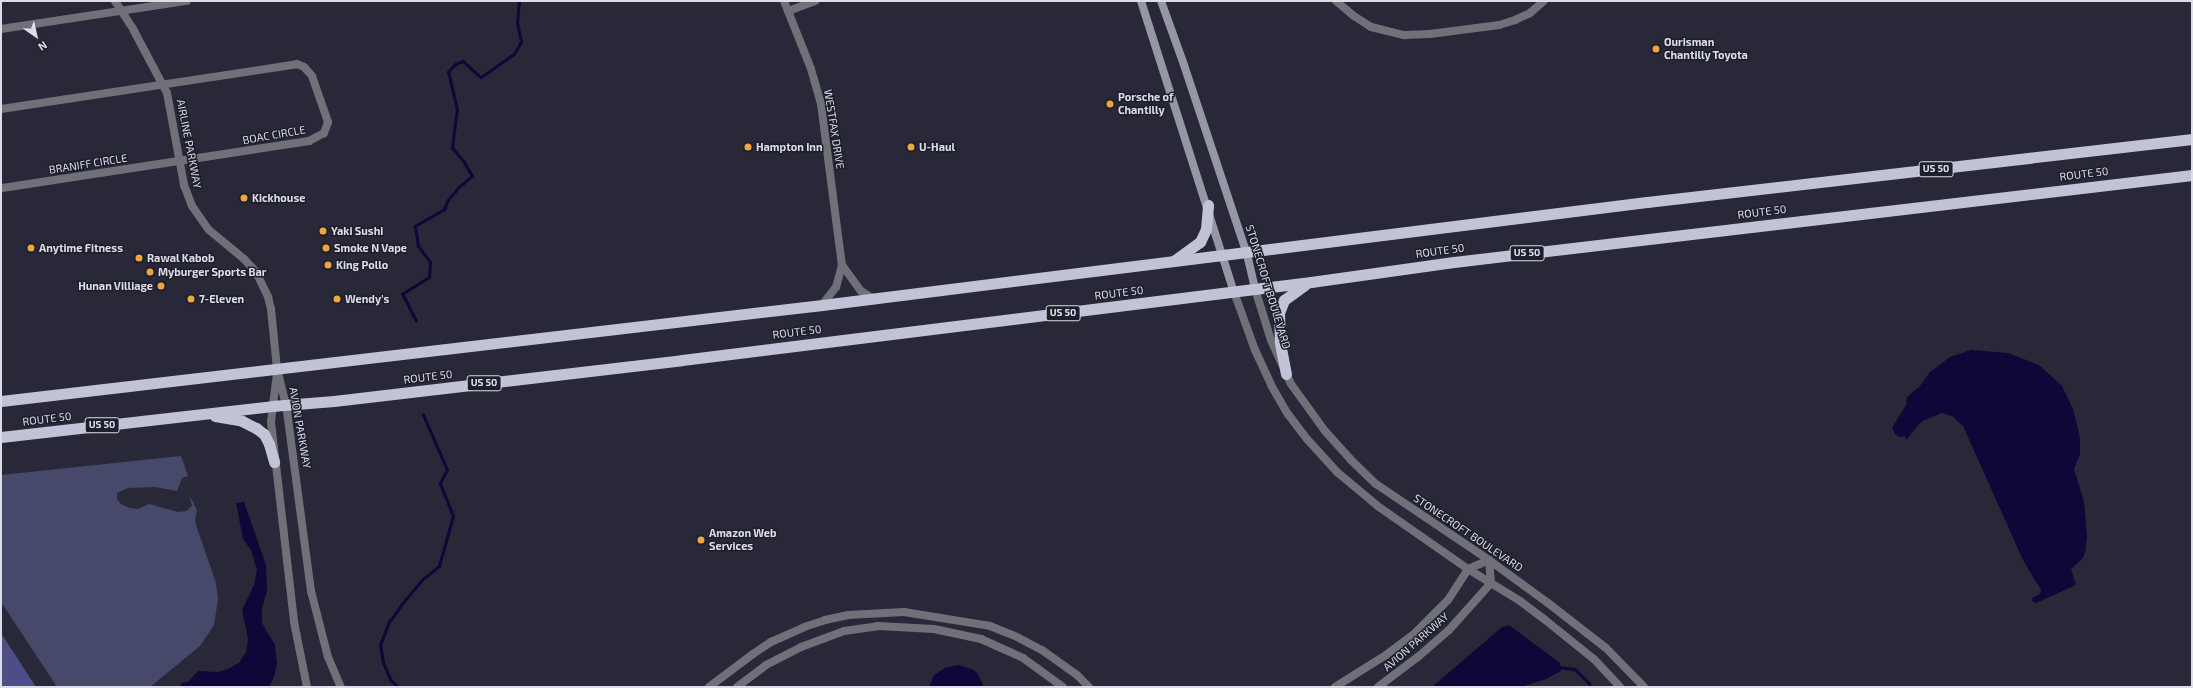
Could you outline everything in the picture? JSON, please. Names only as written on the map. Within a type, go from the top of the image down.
[{"type":"highway","name":"ROUTE 50","points":[[1,401],[874,299],[1247,254],[1640,203],[2192,139]]},
{"type":"highway","name":"ROUTE 50","points":[[1,437],[286,404],[334,401],[1234,292],[1454,262],[2192,174]]},
{"type":"highway","points":[[1171,262],[1200,242],[1206,229],[1208,205]]},
{"type":"highway","points":[[1286,374],[1280,342],[1279,313],[1284,300],[1311,282]]},
{"type":"highway","points":[[202,414],[249,424],[264,434],[269,444],[274,462]]},
{"type":"main road","points":[[1142,1],[1208,205],[1234,292]]},
{"type":"main road","name":"STONECROFT BOULEVARD","points":[[1161,1],[1247,254],[1255,289]]},
{"type":"street","name":"AIRLINE PARKWAY","points":[[115,1],[162,84],[171,106],[179,161],[186,192],[199,217],[209,230],[244,259],[264,285],[271,309],[277,369]]},
{"type":"street","points":[[1,29],[187,1]]},
{"type":"street","name":"WESTFAX DRIVE","points":[[784,1],[811,69],[821,104],[842,265],[836,287],[822,305]]},
{"type":"street","points":[[788,11],[815,1]]},
{"type":"street","points":[[1336,1],[1354,16],[1371,27],[1404,35],[1436,34],[1499,25],[1530,13],[1544,1]]},
{"type":"street","name":"BOAC CIRCLE","points":[[162,84],[297,64],[304,67],[312,76],[327,116],[324,133],[309,141],[179,161]]},
{"type":"street","points":[[1,109],[162,84]]},
{"type":"street","name":"BRANIFF CIRCLE","points":[[1,188],[179,161]]},
{"type":"street","name":"WESTFAX DRIVE","points":[[842,265],[861,291],[874,299]]},
{"type":"street","name":"STONECROFT BOULEVARD","points":[[1255,289],[1271,340],[1286,374],[1303,404],[1325,431],[1376,484],[1489,560],[1606,648],[1644,687]]},
{"type":"street","points":[[1234,292],[1255,350],[1271,385],[1288,414],[1307,440],[1337,472],[1358,492],[1468,569],[1520,601],[1573,641],[1610,674],[1620,687]]},
{"type":"street","name":"AVION PARKWAY","points":[[277,369],[286,404],[311,591],[328,657],[341,687]]},
{"type":"street","name":"AVION PARKWAY","points":[[277,369],[270,422],[296,636],[307,687]]},
{"type":"street","points":[[1468,569],[1489,560],[1491,583]]},
{"type":"street","name":"AVION PARKWAY","points":[[1335,687],[1386,655],[1416,632],[1448,600],[1468,569]]},
{"type":"street","name":"AVION PARKWAY","points":[[1378,687],[1419,656],[1449,630],[1491,583]]},
{"type":"street","points":[[709,687],[771,642],[804,627],[825,620],[848,615],[904,612],[990,626],[1019,638],[1042,650],[1077,675],[1089,687]]},
{"type":"street","points":[[737,687],[766,665],[801,647],[844,631],[878,626],[934,629],[981,639],[1023,658],[1063,687]]},
{"type":"shaded area","points":[[1971,350],[2008,353],[2039,365],[2062,386],[2073,409],[2080,438],[2080,454],[2074,469],[2084,502],[2087,535],[2085,554],[2082,559],[2071,569],[2076,585],[2036,603],[2033,602],[2032,598],[2040,594],[2041,590],[2023,560],[1963,426],[1952,416],[1942,413],[1922,421],[1906,440],[1905,436],[1899,437],[1895,434],[1892,428],[1906,405],[1907,397],[1920,386],[1930,372],[1950,357]]},
{"type":"shaded area","points":[[181,456],[188,476],[182,478],[177,491],[155,487],[128,488],[117,493],[117,499],[121,504],[130,508],[138,509],[149,504],[178,512],[186,511],[192,506],[190,496],[197,510],[195,519],[196,525],[216,583],[218,599],[214,625],[200,646],[150,687],[57,687],[1,602],[1,475]]},
{"type":"shaded area","points":[[244,502],[266,565],[267,591],[262,608],[262,623],[275,645],[277,664],[274,677],[269,687],[180,687],[181,683],[188,682],[198,671],[218,672],[228,669],[239,663],[246,652],[248,639],[242,610],[254,585],[257,570],[251,550],[243,539],[236,503]]},
{"type":"shaded area","points":[[1509,625],[1560,663],[1561,671],[1546,679],[1521,687],[1432,687],[1502,627]]},
{"type":"shaded area","points":[[1,633],[36,687],[1,687]]},
{"type":"shaded area","points":[[958,665],[974,670],[978,674],[984,687],[929,687],[934,675],[945,668]]},
{"type":"waterway","points":[[416,321],[402,294],[429,277],[430,262],[418,246],[415,226],[444,209],[448,200],[459,187],[472,176],[463,161],[452,148],[457,110],[448,72],[454,65],[463,61],[481,77],[514,54],[521,42],[517,23],[519,1]]},
{"type":"waterway","points":[[398,687],[391,681],[383,663],[380,645],[389,622],[406,599],[423,579],[439,566],[453,516],[440,483],[447,470],[423,415]]},
{"type":"waterway","points":[[1560,667],[1575,669],[1590,684]]},
{"type":"place","name":"Ourisman Chantilly Toyota","points":[[1656,49]]},
{"type":"place","name":"Porsche of Chantilly","points":[[1110,104]]},
{"type":"place","name":"Hampton Inn","points":[[748,147]]},
{"type":"place","name":"U-Haul","points":[[911,147]]},
{"type":"place","name":"Kickhouse","points":[[244,198]]},
{"type":"place","name":"Yaki Sushi","points":[[323,231]]},
{"type":"place","name":"Anytime Fitness","points":[[31,248]]},
{"type":"place","name":"Smoke N Vape","points":[[326,248]]},
{"type":"place","name":"Rawal Kabob","points":[[139,258]]},
{"type":"place","name":"King Pollo","points":[[328,265]]},
{"type":"place","name":"Myburger Sports Bar","points":[[150,272]]},
{"type":"place","name":"Hunan Villiage","points":[[161,286]]},
{"type":"place","name":"7-Eleven","points":[[191,299]]},
{"type":"place","name":"Wendy's","points":[[337,299]]},
{"type":"place","name":"Amazon Web Services","points":[[701,540]]}]
